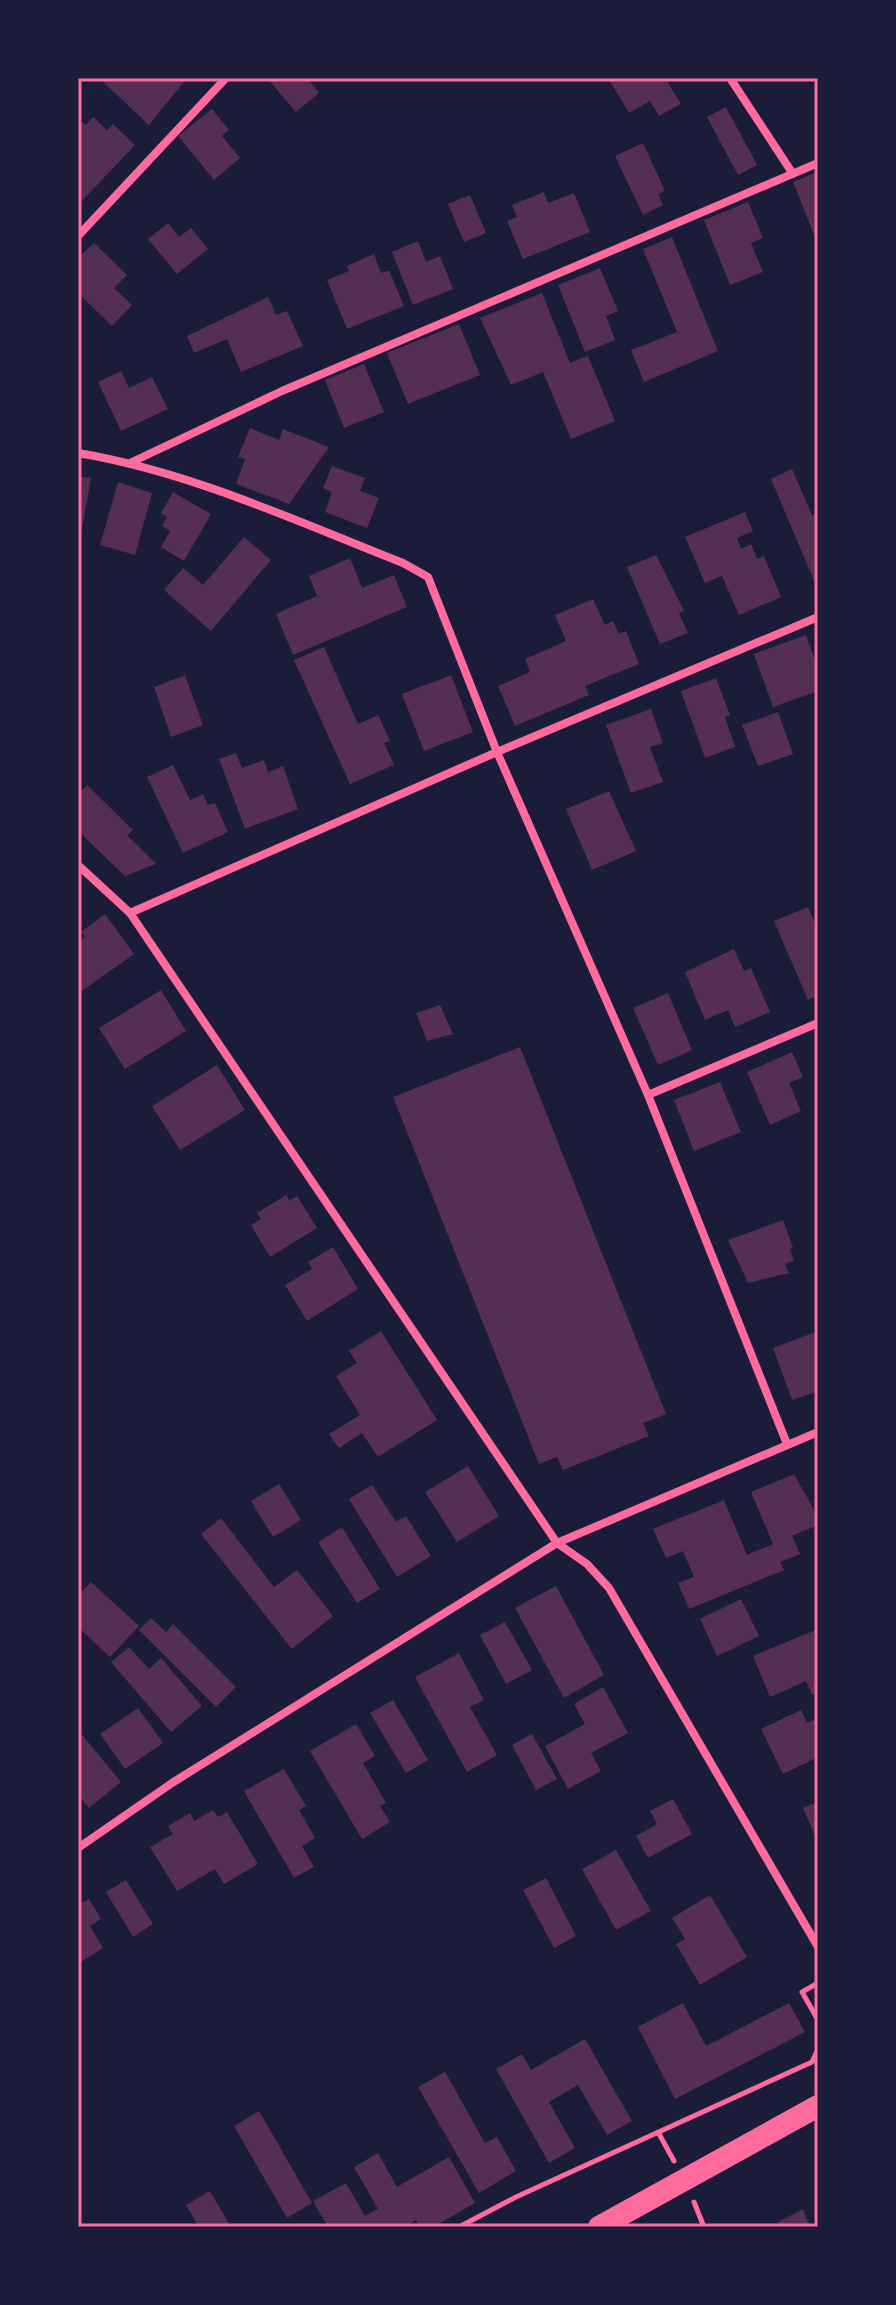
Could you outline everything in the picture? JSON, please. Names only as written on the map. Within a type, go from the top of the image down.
[{"type":"highway","points":[[599,2227],[818,2106]]},
{"type":"street","points":[[78,236],[226,78]]},
{"type":"street","points":[[730,78],[793,174]]},
{"type":"street","points":[[132,462],[282,391],[818,163]]},
{"type":"street","points":[[78,453],[132,462],[185,477],[403,563],[428,577],[497,752],[648,1095],[787,1444]]},
{"type":"street","points":[[130,913],[497,752],[818,617]]},
{"type":"street","points":[[78,865],[130,913],[557,1543],[587,1564],[609,1588],[818,1947]]},
{"type":"street","points":[[648,1095],[818,1023]]},
{"type":"street","points":[[78,1848],[172,1783],[557,1543],[818,1432]]},
{"type":"path","points":[[818,1983],[802,1992],[818,2020]]},
{"type":"path","points":[[459,2227],[516,2197],[812,2062],[818,2049]]},
{"type":"building","points":[[99,78],[187,78],[149,125]]},
{"type":"building","points":[[267,78],[307,78],[319,93],[296,112]]},
{"type":"building","points":[[608,78],[665,78],[681,104],[659,116],[650,101],[629,113]]},
{"type":"building","points":[[726,107],[757,165],[738,175],[707,117]]},
{"type":"building","points":[[212,109],[229,130],[222,136],[240,158],[214,180],[178,136]]},
{"type":"building","points":[[93,117],[107,130],[113,124],[135,145],[78,205],[78,126],[82,122],[86,125]]},
{"type":"building","points":[[643,143],[665,191],[658,194],[663,205],[643,215],[615,156]]},
{"type":"building","points":[[818,172],[818,245],[793,182]]},
{"type":"building","points":[[544,192],[548,203],[574,193],[590,232],[523,259],[507,221],[517,217],[512,205]]},
{"type":"building","points":[[470,195],[486,233],[464,242],[448,204]]},
{"type":"building","points":[[748,202],[763,238],[751,243],[763,272],[730,285],[704,220]]},
{"type":"building","points":[[168,223],[179,237],[191,228],[208,249],[177,274],[148,239]]},
{"type":"building","points":[[672,237],[718,351],[644,382],[631,350],[677,332],[643,249]]},
{"type":"building","points":[[418,241],[426,262],[440,256],[453,289],[413,305],[392,252]]},
{"type":"building","points":[[94,243],[127,275],[114,288],[132,305],[112,326],[78,293],[78,258]]},
{"type":"building","points":[[374,254],[381,273],[389,270],[404,306],[347,329],[327,280],[349,271],[347,266]]},
{"type":"building","points":[[600,268],[618,311],[606,316],[615,340],[585,352],[558,285]]},
{"type":"building","points":[[542,293],[570,363],[588,356],[615,421],[571,439],[543,372],[511,385],[480,318]]},
{"type":"building","points":[[268,297],[276,315],[287,311],[303,346],[241,372],[227,339],[194,353],[187,336]]},
{"type":"building","points":[[459,324],[480,375],[408,404],[387,353]]},
{"type":"building","points":[[364,364],[384,412],[344,428],[325,380]]},
{"type":"building","points":[[121,371],[129,388],[152,377],[168,409],[121,431],[98,382]]},
{"type":"building","points":[[250,428],[279,440],[283,429],[329,447],[289,504],[236,484],[245,459],[238,457]]},
{"type":"building","points":[[332,466],[365,478],[360,491],[379,498],[367,528],[325,512],[332,492],[323,488]]},
{"type":"building","points":[[792,469],[812,515],[818,513],[815,583],[771,479]]},
{"type":"building","points":[[78,476],[91,478],[80,540],[78,539]]},
{"type":"building","points":[[118,482],[152,493],[135,555],[100,545]]},
{"type":"building","points":[[173,492],[211,514],[184,561],[161,547],[170,531],[162,526],[167,517],[161,513]]},
{"type":"building","points":[[745,512],[753,531],[737,538],[741,549],[751,544],[757,559],[764,556],[781,597],[739,615],[722,576],[705,583],[685,537]]},
{"type":"building","points":[[244,537],[271,560],[211,631],[164,590],[183,568],[203,585]]},
{"type":"building","points":[[656,555],[684,611],[679,613],[688,633],[660,644],[627,567]]},
{"type":"building","points":[[350,558],[362,588],[394,575],[407,607],[293,655],[276,614],[317,596],[309,576]]},
{"type":"building","points":[[593,599],[605,625],[613,621],[619,634],[626,631],[639,664],[585,686],[589,695],[515,726],[498,686],[530,672],[525,659],[566,641],[555,615]]},
{"type":"building","points":[[806,635],[818,668],[818,691],[773,707],[754,654]]},
{"type":"building","points":[[324,647],[358,724],[378,715],[390,741],[384,743],[394,765],[350,784],[294,660]]},
{"type":"building","points":[[185,675],[203,725],[171,737],[154,687]]},
{"type":"building","points":[[451,675],[473,732],[424,751],[402,694]]},
{"type":"building","points":[[716,678],[730,715],[725,717],[735,747],[705,758],[681,691]]},
{"type":"building","points":[[651,709],[663,743],[650,747],[663,782],[631,793],[606,725]]},
{"type":"building","points":[[778,712],[793,754],[758,766],[742,725]]},
{"type":"building","points":[[236,753],[242,768],[264,760],[268,772],[283,766],[298,809],[245,829],[219,759]]},
{"type":"building","points":[[173,765],[190,800],[203,794],[208,805],[215,803],[228,832],[183,853],[147,777]]},
{"type":"building","points":[[87,785],[133,830],[127,835],[156,864],[125,876],[78,831],[78,794]]},
{"type":"building","points":[[609,791],[636,851],[592,870],[566,809]]},
{"type":"building","points":[[808,907],[818,930],[818,995],[808,1000],[774,921]]},
{"type":"building","points":[[105,914],[134,954],[79,993],[78,942],[85,937],[81,932]]},
{"type":"building","points":[[734,949],[744,971],[751,968],[770,1012],[735,1027],[728,1010],[705,1020],[685,972]]},
{"type":"building","points":[[161,990],[186,1031],[125,1069],[99,1028]]},
{"type":"building","points":[[668,993],[692,1050],[658,1065],[633,1008]]},
{"type":"building","points":[[440,1005],[453,1034],[427,1041],[416,1013]]},
{"type":"building","points":[[520,1047],[666,1414],[643,1423],[649,1436],[563,1470],[557,1457],[539,1464],[393,1097]]},
{"type":"building","points":[[792,1052],[803,1077],[789,1083],[801,1111],[770,1125],[747,1072]]},
{"type":"building","points":[[217,1065],[245,1110],[180,1150],[152,1106]]},
{"type":"building","points":[[720,1082],[741,1132],[694,1151],[674,1100]]},
{"type":"building","points":[[286,1195],[290,1201],[297,1196],[317,1228],[270,1257],[251,1225],[261,1219],[257,1213]]},
{"type":"building","points":[[783,1220],[793,1248],[790,1249],[794,1261],[785,1264],[789,1273],[748,1283],[728,1240]]},
{"type":"building","points":[[333,1247],[358,1289],[307,1321],[285,1285],[312,1269],[308,1262]]},
{"type":"building","points":[[381,1331],[437,1420],[378,1457],[362,1433],[339,1448],[329,1434],[360,1415],[336,1376],[357,1363],[349,1351]]},
{"type":"building","points":[[818,1331],[818,1391],[792,1400],[773,1348]]},
{"type":"building","points":[[468,1466],[499,1516],[457,1542],[425,1492]]},
{"type":"building","points":[[794,1474],[818,1517],[818,1525],[792,1536],[800,1554],[780,1562],[784,1570],[689,1609],[678,1583],[694,1577],[683,1551],[666,1558],[653,1529],[724,1500],[747,1555],[773,1544],[751,1492]]},
{"type":"building","points":[[279,1484],[301,1520],[273,1537],[251,1501]]},
{"type":"building","points":[[372,1485],[396,1522],[406,1516],[431,1556],[397,1577],[349,1499]]},
{"type":"building","points":[[221,1518],[274,1587],[297,1570],[333,1616],[292,1649],[201,1534]]},
{"type":"building","points":[[342,1527],[380,1589],[357,1603],[318,1542]]},
{"type":"building","points":[[91,1582],[139,1626],[110,1657],[78,1627],[78,1595]]},
{"type":"building","points":[[556,1586],[604,1675],[564,1698],[515,1608]]},
{"type":"building","points":[[741,1599],[759,1636],[717,1656],[700,1619]]},
{"type":"building","points":[[151,1618],[166,1632],[173,1624],[236,1687],[216,1707],[139,1630]]},
{"type":"building","points":[[505,1622],[532,1670],[506,1684],[480,1635]]},
{"type":"building","points":[[818,1629],[818,1693],[812,1695],[806,1681],[770,1697],[753,1656]]},
{"type":"building","points":[[129,1647],[149,1669],[161,1658],[202,1706],[171,1732],[111,1662]]},
{"type":"building","points":[[459,1653],[484,1700],[470,1707],[497,1755],[467,1772],[415,1677]]},
{"type":"building","points":[[603,1687],[628,1733],[591,1753],[601,1771],[568,1789],[545,1746],[585,1724],[574,1704]]},
{"type":"building","points":[[393,1700],[428,1760],[406,1773],[370,1713]]},
{"type":"building","points":[[138,1708],[163,1743],[125,1769],[100,1734]]},
{"type":"building","points":[[801,1710],[807,1723],[818,1718],[818,1757],[783,1774],[761,1729]]},
{"type":"building","points":[[356,1724],[375,1756],[363,1763],[386,1803],[380,1806],[390,1822],[362,1839],[310,1751]]},
{"type":"building","points":[[78,1730],[121,1782],[89,1808],[78,1795]]},
{"type":"building","points":[[532,1734],[557,1779],[536,1790],[512,1745]]},
{"type":"building","points":[[284,1769],[306,1806],[299,1810],[315,1838],[302,1846],[314,1867],[294,1878],[244,1791]]},
{"type":"building","points":[[673,1799],[692,1834],[648,1858],[636,1836],[657,1824],[650,1811]]},
{"type":"building","points":[[818,1802],[818,1843],[803,1808]]},
{"type":"building","points":[[213,1810],[218,1817],[227,1812],[258,1864],[224,1884],[215,1869],[177,1891],[150,1847],[173,1834],[168,1826],[190,1813],[194,1821]]},
{"type":"building","points":[[616,1850],[651,1911],[616,1930],[582,1869]]},
{"type":"building","points":[[546,1878],[576,1936],[554,1948],[523,1890]]},
{"type":"building","points":[[126,1880],[153,1924],[133,1937],[106,1892]]},
{"type":"building","points":[[710,1895],[747,1957],[700,1985],[676,1944],[685,1939],[672,1918]]},
{"type":"building","points":[[89,1899],[101,1919],[90,1926],[103,1948],[78,1964],[78,1905]]},
{"type":"building","points":[[683,2003],[706,2046],[789,2003],[805,2032],[675,2099],[638,2027]]},
{"type":"building","points":[[585,2039],[632,2121],[607,2135],[578,2085],[549,2102],[575,2148],[549,2163],[496,2069],[522,2054],[531,2070]]},
{"type":"building","points":[[445,2072],[485,2143],[497,2137],[516,2171],[479,2193],[418,2087]]},
{"type":"building","points":[[259,2111],[312,2203],[287,2218],[234,2126]]},
{"type":"building","points":[[378,2153],[397,2187],[449,2157],[475,2203],[433,2227],[420,2227],[416,2220],[405,2227],[328,2227],[313,2201],[346,2183],[365,2216],[378,2209],[354,2167]]},
{"type":"building","points":[[210,2191],[231,2227],[199,2227],[186,2205]]},
{"type":"building","points":[[803,2209],[810,2227],[779,2227],[778,2222]]}]
